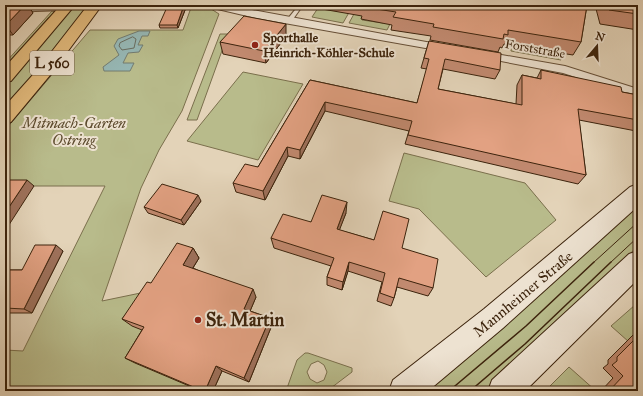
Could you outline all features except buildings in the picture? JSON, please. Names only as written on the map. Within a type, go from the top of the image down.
[{"type":"main road","name":"L 560","points":[[5,118],[45,71],[95,5]]},
{"type":"main road","name":"L 560","points":[[5,77],[67,6]]},
{"type":"street","name":"Forststraße","points":[[212,5],[565,70],[616,84],[638,93]]},
{"type":"street","points":[[5,9],[67,6]]},
{"type":"street","name":"Mannheimer Straße","points":[[404,391],[458,349],[557,265],[638,193]]},
{"type":"street","points":[[503,391],[638,262]]},
{"type":"lane","points":[[289,20],[301,5]]},
{"type":"green space","points":[[74,5],[90,5],[51,55],[5,109],[5,87]]},
{"type":"green space","name":"Mitmach-Garten Ostring","points":[[192,5],[205,5],[219,14],[182,111],[159,150],[141,188],[102,301],[155,290],[132,325],[153,334],[201,391],[5,391],[5,350],[23,351],[105,186],[5,186],[5,130],[90,30],[183,30]]},
{"type":"green space","points":[[320,5],[351,9],[343,23],[312,17]]},
{"type":"green space","points":[[359,5],[373,5],[362,20],[383,23],[386,19],[392,20],[387,30],[349,23]]},
{"type":"green space","points":[[513,7],[524,18],[524,47],[549,51],[559,48],[561,60],[511,51]]},
{"type":"green space","points":[[52,11],[55,12],[14,56],[17,56],[5,68],[5,63]]},
{"type":"green space","points":[[220,34],[228,34],[197,120],[187,120]]},
{"type":"green space","points":[[243,72],[303,84],[258,160],[187,141]]},
{"type":"green space","points":[[404,153],[525,183],[556,220],[486,277],[419,209],[389,201]]},
{"type":"green space","points":[[638,203],[638,246],[523,356],[484,391],[420,391]]},
{"type":"green space","points":[[635,305],[638,308],[638,350],[611,326]]},
{"type":"green space","points":[[305,353],[308,353],[352,368],[352,372],[327,391],[286,391],[297,360]],"holes":[[[318,361],[324,365],[327,372],[324,380],[317,383],[310,379],[307,372],[311,364]]]},
{"type":"green space","points":[[569,367],[596,391],[545,391]]},
{"type":"water","points":[[139,31],[150,31],[148,36],[142,36],[138,45],[143,45],[139,52],[128,53],[123,63],[134,63],[130,71],[104,71],[103,67],[119,55],[114,46],[118,39]]},
{"type":"tram line","points":[[593,263],[638,222]]},
{"type":"tram line","points":[[610,263],[638,237]]},
{"type":"tram line","points":[[449,391],[526,326],[594,262]]},
{"type":"tram line","points":[[470,391],[525,344],[611,262]]},
{"type":"place","name":"Sporthalle Heinrich-Köhler-Schule","points":[[255,45]]},
{"type":"place","name":"St. Martin","points":[[198,320]]}]
